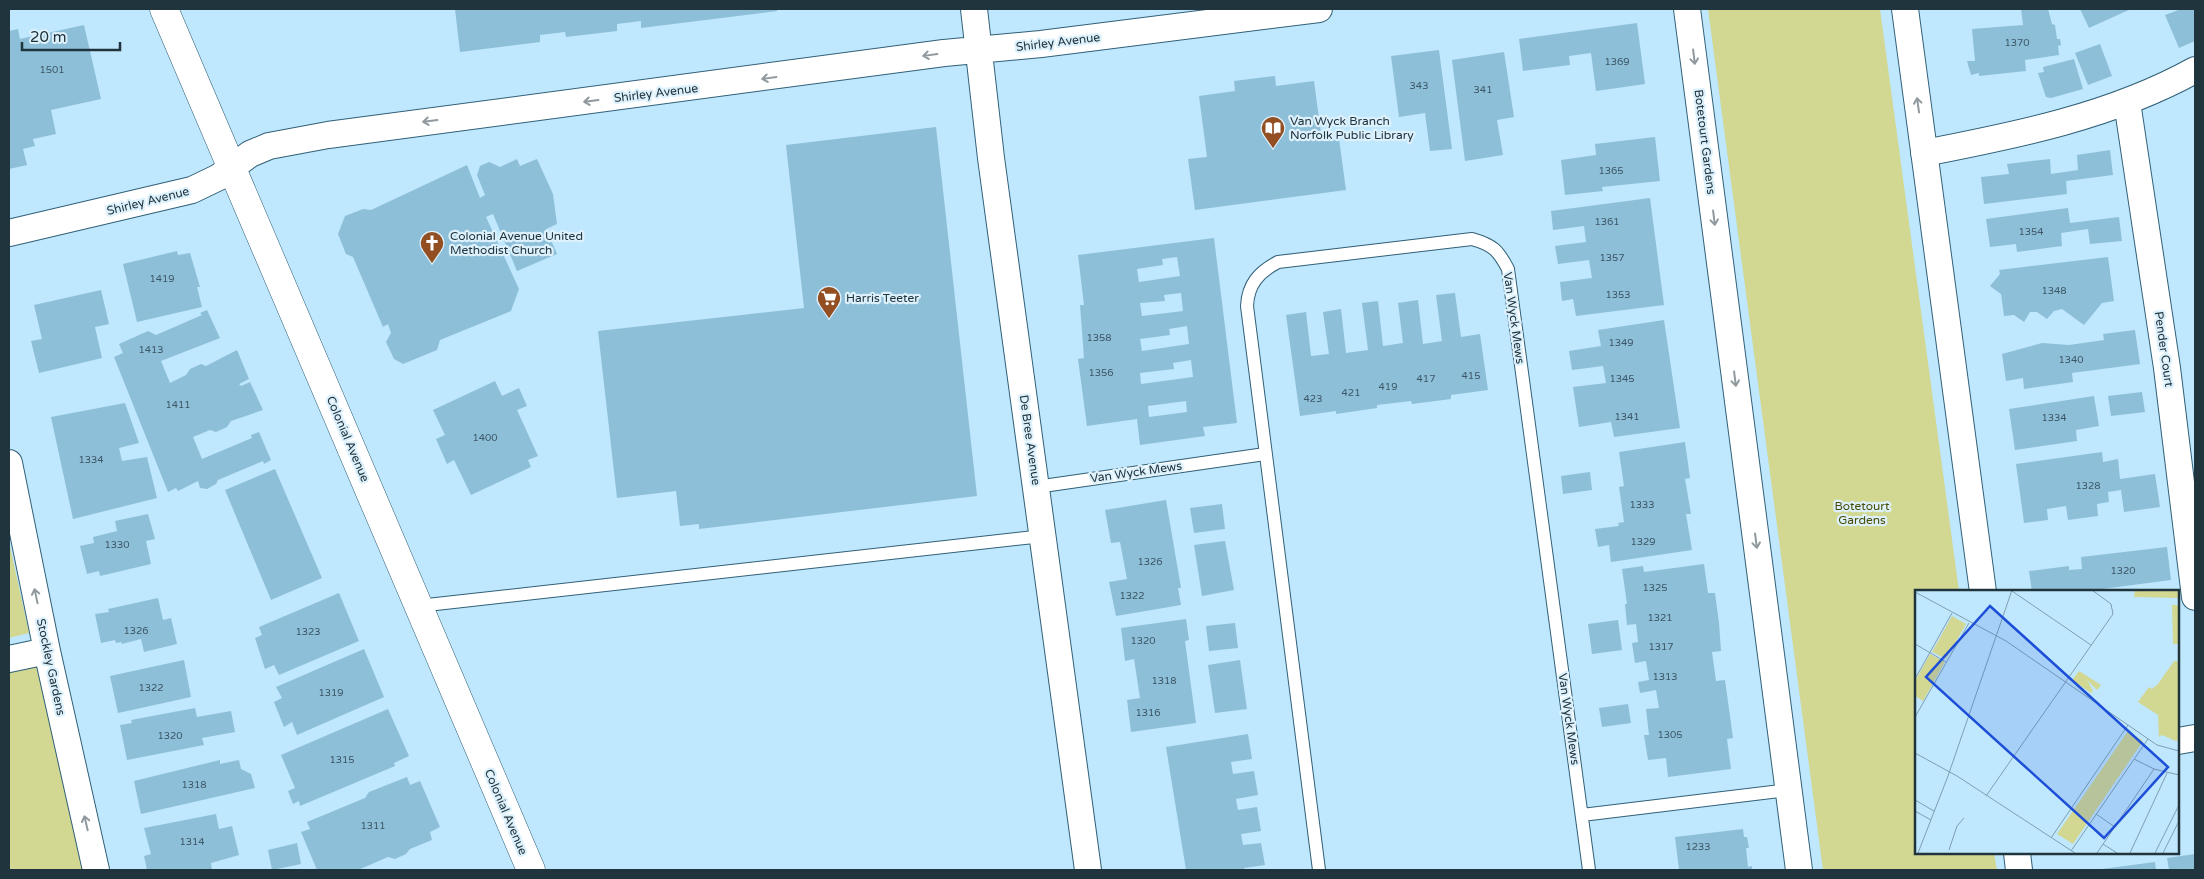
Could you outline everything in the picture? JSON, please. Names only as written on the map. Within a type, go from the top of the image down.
[{"type":"street","name":"Colonial Avenue","points":[[164,9],[530,870]]},
{"type":"street","name":"De Bree Avenue","points":[[974,9],[990,158],[1088,870]]},
{"type":"street","name":"Shirley Avenue","points":[[9,233],[192,190],[219,177],[250,154],[269,146],[328,135],[979,50],[1319,9]]},
{"type":"street","name":"Botetourt Gardens","points":[[1687,9],[1799,870]]},
{"type":"street","points":[[1905,9],[1983,590]]},
{"type":"street","points":[[1924,153],[2014,136],[2127,102],[2195,70]]},
{"type":"street","name":"Pender Court","points":[[2127,102],[2167,368],[2195,597]]},
{"type":"street","name":"Stockley Gardens","points":[[9,463],[96,870]]},
{"type":"street","points":[[9,659],[48,651]]},
{"type":"street","points":[[2179,741],[2195,738]]},
{"type":"street","points":[[2016,854],[2019,870]]},
{"type":"lane","name":"Van Wyck Mews","points":[[1319,870],[1246,306],[1247,295],[1253,282],[1265,268],[1278,262],[1472,239],[1489,244],[1500,253],[1508,269],[1589,870]]},
{"type":"lane","name":"Van Wyck Mews","points":[[1036,487],[1265,454]]},
{"type":"lane","points":[[418,606],[1043,536]]},
{"type":"lane","points":[[1582,816],[1788,790]]},
{"type":"green space","name":"Botetourt Gardens","points":[[1708,9],[1880,9],[1959,590],[1915,590],[1915,854],[1994,854],[1997,870],[1823,870]]},
{"type":"green space","points":[[9,542],[29,633],[9,638]]},
{"type":"green space","points":[[40,661],[87,870],[9,870],[9,668]]},
{"type":"building","points":[[455,9],[777,9],[777,11],[641,28],[641,21],[617,24],[617,31],[566,37],[565,32],[540,35],[540,42],[460,52]]},
{"type":"building","points":[[2021,9],[2048,9],[2052,24],[2055,25],[2057,39],[2060,39],[2061,45],[2058,46],[2059,55],[2025,60],[2026,71],[1979,76],[1979,73],[1971,75],[1967,61],[1975,61],[1972,29],[2023,25]]},
{"type":"building","points":[[2080,9],[2131,9],[2089,28]]},
{"type":"building","points":[[2181,9],[2195,9],[2195,41],[2179,48],[2165,15]]},
{"type":"building","points":[[1637,23],[1645,84],[1596,91],[1591,53],[1569,56],[1570,65],[1523,71],[1519,39]]},
{"type":"building","points":[[84,25],[101,99],[51,110],[56,134],[33,139],[35,146],[23,149],[27,165],[9,169],[9,31],[18,29],[20,39]]},
{"type":"building","points":[[2100,44],[2112,76],[2088,85],[2075,53]]},
{"type":"building","points":[[1439,50],[1452,149],[1430,151],[1425,113],[1399,117],[1391,56]]},
{"type":"building","points":[[1504,52],[1514,117],[1497,120],[1503,155],[1465,161],[1452,60]]},
{"type":"building","points":[[2074,59],[2083,89],[2051,98],[2046,97],[2038,73],[2044,72],[2043,67]]},
{"type":"building","name":"Van Wyck Branch Norfolk Public Library","points":[[1275,76],[1276,86],[1314,81],[1322,141],[1339,139],[1346,190],[1195,210],[1188,159],[1207,157],[1199,96],[1235,91],[1234,81]]},
{"type":"building","name":"Harris Teeter","points":[[936,127],[977,496],[699,529],[699,524],[680,526],[676,491],[617,498],[598,331],[804,308],[786,145]]},
{"type":"building","points":[[1655,137],[1660,181],[1602,187],[1603,191],[1565,195],[1561,160],[1596,155],[1595,144]]},
{"type":"building","points":[[2110,150],[2113,175],[2066,181],[2067,194],[1984,204],[1981,177],[2009,174],[2007,164],[2050,159],[2051,174],[2078,170],[2077,155]]},
{"type":"building","name":"Colonial Avenue United Methodist Church","points":[[517,159],[520,166],[537,159],[553,194],[557,224],[546,229],[557,254],[517,271],[493,214],[486,217],[519,289],[511,311],[440,340],[437,350],[403,364],[394,359],[386,342],[391,333],[388,324],[383,327],[353,257],[346,254],[338,234],[345,216],[363,209],[371,210],[467,165],[480,198],[485,195],[477,175],[480,166],[489,162],[500,167]]},
{"type":"building","points":[[1650,198],[1664,305],[1576,316],[1573,299],[1562,301],[1560,282],[1592,278],[1589,260],[1558,264],[1555,246],[1586,242],[1584,226],[1553,230],[1551,211]]},
{"type":"building","points":[[2068,208],[2070,223],[2119,217],[2122,241],[2090,244],[2088,229],[2061,233],[2062,246],[2017,252],[2016,244],[1990,247],[1986,219]]},
{"type":"building","points":[[1214,238],[1237,423],[1203,427],[1205,436],[1140,445],[1137,419],[1087,426],[1078,359],[1084,358],[1080,305],[1084,305],[1078,255]],"holes":[[[1177,257],[1180,276],[1139,282],[1137,269],[1163,265],[1162,259]],[[1181,293],[1183,311],[1142,316],[1140,303],[1165,301],[1164,295]],[[1187,326],[1189,344],[1142,351],[1140,339],[1170,335],[1169,329]],[[1191,360],[1193,377],[1141,384],[1140,373],[1174,369],[1173,363]],[[1186,401],[1187,412],[1149,417],[1148,406]]]},
{"type":"building","points":[[177,251],[178,255],[190,253],[200,287],[197,287],[202,307],[137,322],[123,264]]},
{"type":"building","points":[[2108,257],[2114,301],[2102,303],[2084,325],[2062,309],[2054,311],[2047,319],[2037,312],[2030,312],[2024,322],[2014,315],[2004,316],[2001,294],[1990,286],[2000,274],[1999,270]]},
{"type":"building","points":[[101,290],[109,324],[95,327],[102,358],[39,373],[31,341],[42,339],[34,305]]},
{"type":"building","points":[[1455,293],[1461,337],[1480,334],[1488,390],[1451,395],[1451,399],[1412,404],[1411,401],[1377,405],[1377,408],[1336,414],[1336,411],[1300,416],[1286,315],[1306,312],[1311,356],[1329,354],[1323,312],[1341,309],[1346,353],[1368,350],[1362,303],[1378,301],[1383,346],[1403,343],[1398,303],[1418,300],[1423,344],[1442,341],[1436,295]]},
{"type":"building","points":[[207,310],[220,338],[161,361],[170,383],[186,375],[190,369],[201,364],[206,366],[237,350],[249,379],[239,384],[241,386],[250,382],[263,410],[231,421],[227,427],[216,432],[210,430],[193,437],[202,459],[252,438],[251,435],[259,432],[271,460],[264,464],[263,461],[218,480],[216,484],[207,489],[200,488],[198,481],[178,491],[176,488],[168,492],[114,357],[123,353],[119,344],[148,331],[156,335],[202,315],[200,313]]},
{"type":"building","points":[[1664,320],[1680,428],[1614,437],[1611,422],[1579,427],[1573,387],[1606,383],[1603,366],[1572,370],[1569,351],[1601,346],[1598,330]]},
{"type":"building","points":[[2135,330],[2140,364],[2072,373],[2073,382],[2024,389],[2023,378],[2006,381],[2002,354],[2042,343],[2069,345],[2104,340],[2103,334]]},
{"type":"building","points":[[495,381],[502,396],[519,388],[527,406],[517,410],[538,456],[528,460],[531,467],[471,495],[454,460],[447,464],[436,439],[445,435],[433,410]]},
{"type":"building","points":[[2142,392],[2145,412],[2111,416],[2108,396]]},
{"type":"building","points":[[2094,396],[2099,426],[2076,430],[2077,441],[2015,450],[2009,409]]},
{"type":"building","points":[[125,403],[139,443],[119,448],[122,461],[147,457],[157,498],[73,519],[51,417]]},
{"type":"building","points":[[1685,442],[1690,478],[1685,479],[1691,514],[1686,514],[1692,550],[1611,562],[1609,545],[1598,547],[1595,529],[1619,526],[1618,523],[1624,522],[1619,487],[1624,486],[1619,452]]},
{"type":"building","points":[[2102,452],[2103,462],[2118,459],[2120,479],[2155,474],[2160,507],[2124,512],[2121,490],[2108,492],[2109,502],[2097,504],[2098,516],[2068,520],[2066,506],[2047,509],[2048,520],[2024,523],[2016,464]]},
{"type":"building","points":[[275,469],[322,578],[271,600],[225,490]]},
{"type":"building","points":[[1590,472],[1592,490],[1563,494],[1561,476]]},
{"type":"building","points":[[1166,500],[1181,588],[1178,588],[1181,605],[1116,616],[1109,582],[1127,579],[1120,542],[1111,543],[1105,510]]},
{"type":"building","points":[[1222,504],[1225,529],[1194,533],[1190,508]]},
{"type":"building","points":[[148,514],[155,539],[146,541],[151,564],[100,576],[99,571],[87,574],[80,546],[94,543],[93,537],[117,531],[115,521]]},
{"type":"building","points":[[1225,541],[1234,590],[1202,596],[1194,545]]},
{"type":"building","points":[[2167,547],[2171,580],[2102,590],[2032,590],[2029,571],[2069,566],[2069,570],[2082,569],[2081,557]]},
{"type":"building","points":[[1704,564],[1708,593],[1715,593],[1719,623],[1721,651],[1712,652],[1716,681],[1725,680],[1733,738],[1727,739],[1731,769],[1668,777],[1666,758],[1648,760],[1644,735],[1649,735],[1646,709],[1659,708],[1656,690],[1640,693],[1638,682],[1649,680],[1646,661],[1635,663],[1632,643],[1638,642],[1636,624],[1627,625],[1625,604],[1627,604],[1622,569],[1643,566],[1644,572]]},
{"type":"building","points":[[339,593],[359,641],[279,675],[274,665],[265,669],[255,638],[262,635],[259,627]]},
{"type":"building","points":[[158,598],[163,620],[171,618],[177,644],[144,652],[141,639],[122,644],[121,642],[116,643],[115,640],[101,643],[95,614],[109,612],[108,609]]},
{"type":"building","points":[[1186,619],[1189,640],[1185,641],[1196,723],[1131,732],[1127,700],[1140,698],[1134,659],[1125,661],[1121,628]]},
{"type":"building","points":[[1618,620],[1622,650],[1592,654],[1588,624]]},
{"type":"building","points":[[1235,623],[1238,648],[1209,651],[1206,626]]},
{"type":"building","points":[[364,649],[384,697],[297,735],[292,722],[284,727],[274,702],[282,698],[276,687]]},
{"type":"building","points":[[184,660],[191,697],[118,713],[110,676]]},
{"type":"building","points":[[1240,660],[1247,709],[1215,713],[1208,665]]},
{"type":"building","points":[[1628,704],[1631,723],[1602,727],[1599,708]]},
{"type":"building","points":[[195,708],[197,717],[231,711],[235,732],[202,738],[204,745],[127,760],[120,725],[132,723],[131,720]]},
{"type":"building","points":[[388,709],[409,756],[394,763],[395,766],[300,806],[299,801],[293,804],[288,791],[295,788],[281,755]]},
{"type":"building","points":[[1248,734],[1252,759],[1231,762],[1233,774],[1254,771],[1258,795],[1236,799],[1238,810],[1257,807],[1261,831],[1241,834],[1243,845],[1261,843],[1265,865],[1244,868],[1244,870],[1186,870],[1166,747]]},
{"type":"building","points":[[220,760],[220,764],[239,760],[241,769],[251,774],[255,788],[141,814],[134,781]]},
{"type":"building","points":[[407,777],[410,785],[420,781],[440,827],[430,832],[432,840],[410,849],[406,854],[395,859],[388,857],[358,870],[317,870],[301,832],[310,829],[307,822],[365,798],[369,792]]},
{"type":"building","points":[[216,814],[219,829],[232,826],[239,855],[211,863],[212,870],[147,870],[144,856],[151,854],[144,828]]},
{"type":"building","points":[[1743,829],[1749,848],[1746,848],[1748,867],[1752,866],[1752,870],[1679,870],[1675,837]]},
{"type":"building","points":[[297,843],[301,864],[272,870],[268,850]]},
{"type":"building","points":[[2195,854],[2195,870],[2169,870],[2167,858]]},
{"type":"building","points":[[2155,862],[2156,870],[2102,870],[2102,869]]},
{"type":"place","name":"Van Wyck Branch Norfolk Public Library","points":[[1273,149]]},
{"type":"place","name":"Colonial Avenue United Methodist Church","points":[[432,264]]},
{"type":"place","name":"Harris Teeter","points":[[829,319]]}]
